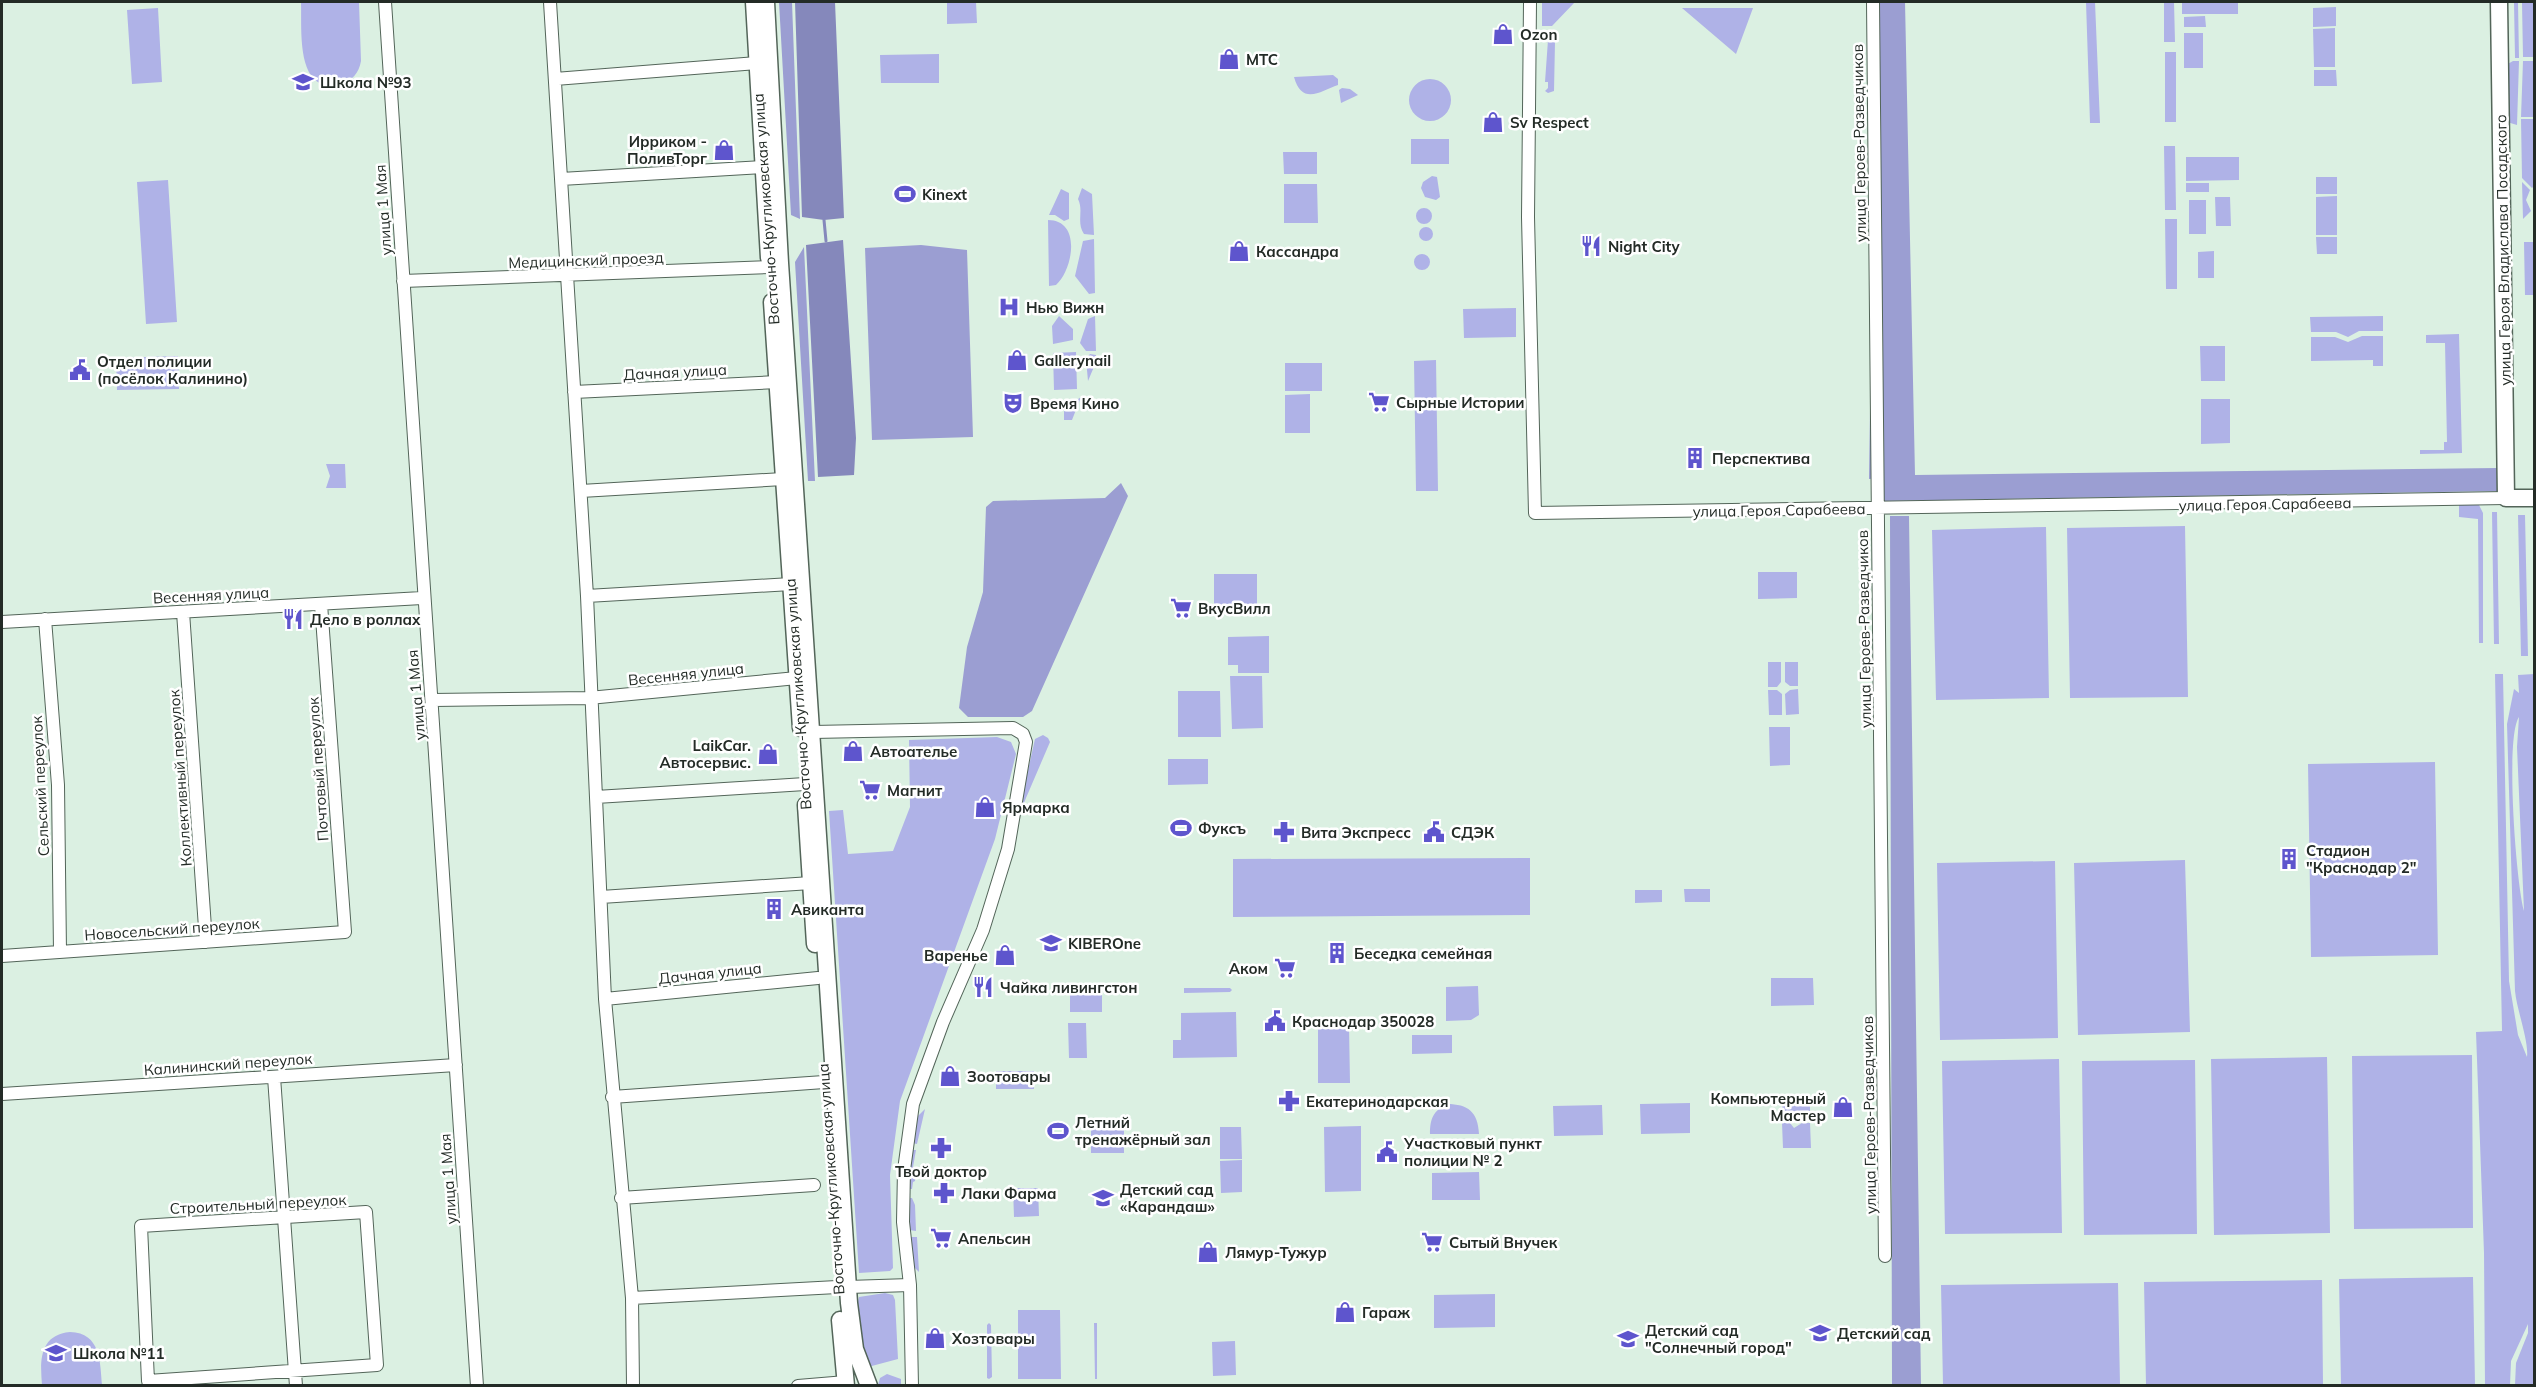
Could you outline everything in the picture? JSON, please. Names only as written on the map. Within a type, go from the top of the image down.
[{"type":"main road","name":"Восточно-Кругликовская улица","points":[[754,2],[769,267],[825,1082],[846,1287],[855,1349],[868,1386]]},
{"type":"main road","name":"Восточно-Кругликовская улица","points":[[766,2],[780,263],[813,732],[846,1287],[846,1384]]},
{"type":"main road","name":"улица Героя Владислава Посадского","points":[[2499,2],[2506,498]]},
{"type":"main road","name":"улица Героя Сарабеева","points":[[2506,498],[2535,498]]},
{"type":"street","name":"улица 1 Мая","points":[[385,2],[422,598],[433,700],[477,1386]]},
{"type":"street","points":[[550,2],[587,596],[589,698],[605,999],[621,1198],[632,1298],[633,1386]]},
{"type":"street","name":"улица Героя Сарабеева","points":[[1530,2],[1528,217],[1535,513],[2506,498]]},
{"type":"street","name":"улица Героев-Разведчиков","points":[[1873,2],[1885,1256]]},
{"type":"street","points":[[555,79],[757,63]]},
{"type":"street","points":[[561,179],[763,167]]},
{"type":"street","name":"Медицинский проезд","points":[[403,281],[769,267]]},
{"type":"street","name":"Дачная улица","points":[[574,392],[777,382]]},
{"type":"street","points":[[581,491],[783,479]]},
{"type":"street","points":[[587,596],[790,584]]},
{"type":"street","name":"Весенняя улица","points":[[2,622],[422,598]]},
{"type":"street","name":"Почтовый переулок","points":[[321,604],[345,932]]},
{"type":"street","name":"Коллективный переулок","points":[[183,612],[206,942]]},
{"type":"street","name":"Сельский переулок","points":[[45,619],[58,785],[60,952]]},
{"type":"street","name":"Весенняя улица","points":[[433,700],[589,698],[797,678]]},
{"type":"street","points":[[813,732],[1013,728],[1023,734],[1026,742],[1005,860],[982,930],[943,1022],[913,1104],[903,1222],[910,1285],[912,1386]]},
{"type":"street","points":[[596,797],[805,784]]},
{"type":"street","points":[[601,897],[811,883]]},
{"type":"street","name":"Новосельский переулок","points":[[2,956],[345,932]]},
{"type":"street","name":"Дачная улица","points":[[605,999],[818,978]]},
{"type":"street","name":"Калининский переулок","points":[[2,1094],[456,1065]]},
{"type":"street","points":[[274,1077],[296,1386]]},
{"type":"street","points":[[612,1097],[825,1082]]},
{"type":"street","points":[[621,1198],[814,1185]]},
{"type":"street","name":"Строительный переулок","points":[[366,1212],[376,1365],[296,1371],[148,1381],[141,1226],[366,1212]]},
{"type":"street","points":[[632,1298],[910,1285]]},
{"type":"street","points":[[798,1386],[846,1384]]},
{"type":"shaded area","points":[[301,2],[359,2],[361,61],[357,73],[348,81],[325,85],[315,80],[308,70],[302,43]]},
{"type":"shaded area","points":[[779,2],[792,2],[800,219],[791,215]]},
{"type":"shaded area","points":[[795,2],[835,2],[844,218],[824,220],[802,217]]},
{"type":"shaded area","points":[[947,2],[976,2],[977,23],[947,24]]},
{"type":"shaded area","points":[[1542,2],[1575,2],[1552,26],[1542,26]]},
{"type":"shaded area","points":[[1876,2],[1905,2],[1915,475],[2498,468],[2499,491],[1882,501],[1881,478],[1869,479]]},
{"type":"shaded area","points":[[2086,2],[2095,2],[2100,123],[2090,123]]},
{"type":"shaded area","points":[[2164,2],[2174,2],[2175,42],[2164,42]]},
{"type":"shaded area","points":[[2182,2],[2238,2],[2238,14],[2182,14]]},
{"type":"shaded area","points":[[2514,2],[2518,2],[2519,58],[2515,58]]},
{"type":"shaded area","points":[[2522,3],[2534,3],[2534,57],[2523,57]]},
{"type":"shaded area","points":[[2336,7],[2336,26],[2313,27],[2313,8]]},
{"type":"shaded area","points":[[158,8],[162,82],[132,84],[127,10]]},
{"type":"shaded area","points":[[1682,8],[1753,8],[1736,54]]},
{"type":"shaded area","points":[[2205,16],[2206,27],[2184,27],[2184,17]]},
{"type":"shaded area","points":[[2335,28],[2335,67],[2314,67],[2313,29]]},
{"type":"shaded area","points":[[2184,33],[2203,33],[2203,68],[2184,68]]},
{"type":"shaded area","points":[[1548,40],[1555,42],[1554,91],[1548,93],[1545,91],[1548,88],[1548,82],[1545,82]]},
{"type":"shaded area","points":[[2165,52],[2176,52],[2176,122],[2165,122]]},
{"type":"shaded area","points":[[939,54],[939,83],[881,83],[880,55]]},
{"type":"shaded area","points":[[2519,61],[2517,125],[2507,122],[2506,65]]},
{"type":"shaded area","points":[[2523,61],[2534,61],[2534,117],[2521,117]]},
{"type":"shaded area","points":[[2314,70],[2336,70],[2337,86],[2314,86]]},
{"type":"shaded area","points":[[1333,75],[1338,79],[1338,85],[1313,94],[1302,91],[1297,86],[1294,77]]},
{"type":"shaded area","points":[[1430,79],[1445,85],[1451,100],[1445,115],[1430,121],[1415,115],[1409,100],[1415,85]]},
{"type":"shaded area","points":[[1350,89],[1358,95],[1341,103],[1339,90]]},
{"type":"shaded area","points":[[2521,119],[2534,119],[2534,186],[2532,188],[2522,178]]},
{"type":"shaded area","points":[[1411,139],[1449,139],[1449,164],[1411,164]]},
{"type":"shaded area","points":[[2164,146],[2175,146],[2176,210],[2165,210]]},
{"type":"shaded area","points":[[1283,152],[1317,152],[1317,174],[1284,174]]},
{"type":"shaded area","points":[[2186,157],[2239,157],[2239,180],[2186,181]]},
{"type":"shaded area","points":[[1432,176],[1437,177],[1440,197],[1436,200],[1425,197],[1421,188],[1423,182]]},
{"type":"shaded area","points":[[2316,177],[2337,177],[2337,194],[2316,194]]},
{"type":"shaded area","points":[[168,180],[177,322],[146,324],[137,182]]},
{"type":"shaded area","points":[[2522,182],[2530,190],[2526,200],[2531,211],[2523,219]]},
{"type":"shaded area","points":[[2186,183],[2209,183],[2209,192],[2186,192]]},
{"type":"shaded area","points":[[1284,184],[1317,184],[1318,223],[1284,223]]},
{"type":"shaded area","points":[[1082,188],[1092,194],[1094,235],[1084,234],[1082,230],[1078,199]]},
{"type":"shaded area","points":[[1061,189],[1069,193],[1069,219],[1064,221],[1055,215],[1049,215]]},
{"type":"shaded area","points":[[2337,196],[2337,235],[2316,235],[2316,197]]},
{"type":"shaded area","points":[[2215,197],[2230,197],[2231,226],[2216,226]]},
{"type":"shaded area","points":[[2189,200],[2206,200],[2206,234],[2189,234]]},
{"type":"shaded area","points":[[1421,208],[1427,208],[1432,216],[1430,222],[1421,224],[1416,219],[1416,213]]},
{"type":"shaded area","points":[[2165,219],[2177,219],[2177,289],[2166,289]]},
{"type":"shaded area","points":[[1048,220],[1059,222],[1066,228],[1071,247],[1067,269],[1062,278],[1056,285],[1049,286]]},
{"type":"shaded area","points":[[1423,227],[1429,227],[1433,234],[1429,241],[1423,241],[1419,237],[1419,231]]},
{"type":"shaded area","points":[[2316,237],[2337,237],[2337,254],[2317,254]]},
{"type":"shaded area","points":[[1094,239],[1095,293],[1089,294],[1075,276],[1083,241]]},
{"type":"shaded area","points":[[843,240],[856,438],[854,475],[818,477],[806,245]]},
{"type":"shaded area","points":[[2524,242],[2534,242],[2534,295],[2525,295]]},
{"type":"shaded area","points":[[921,245],[967,250],[973,437],[872,440],[865,248]]},
{"type":"shaded area","points":[[804,247],[815,481],[808,481],[795,262]]},
{"type":"shaded area","points":[[2214,251],[2214,278],[2198,278],[2198,252]]},
{"type":"shaded area","points":[[1419,254],[1425,254],[1430,262],[1428,268],[1419,270],[1414,265],[1414,259]]},
{"type":"shaded area","points":[[1516,308],[1516,337],[1464,338],[1463,309]]},
{"type":"shaded area","points":[[1059,316],[1073,329],[1073,340],[1053,344],[1052,326]]},
{"type":"shaded area","points":[[1095,316],[1096,351],[1086,351],[1080,343],[1088,319]]},
{"type":"shaded area","points":[[2383,316],[2383,331],[2359,331],[2348,337],[2336,332],[2311,332],[2310,317]]},
{"type":"shaded area","points":[[2459,334],[2462,453],[2420,454],[2420,450],[2444,450],[2444,442],[2447,442],[2445,343],[2426,343],[2426,335]]},
{"type":"shaded area","points":[[2362,336],[2383,336],[2383,366],[2373,366],[2373,360],[2311,361],[2311,337],[2335,337],[2348,342]]},
{"type":"shaded area","points":[[2200,346],[2225,346],[2225,381],[2201,381]]},
{"type":"shaded area","points":[[1076,352],[1077,389],[1054,390],[1053,353]]},
{"type":"shaded area","points":[[1090,354],[1096,355],[1096,362],[1088,381],[1086,359]]},
{"type":"shaded area","points":[[178,356],[179,389],[117,390],[116,358]]},
{"type":"shaded area","points":[[1436,360],[1438,491],[1416,491],[1414,361]]},
{"type":"shaded area","points":[[1285,363],[1322,363],[1322,391],[1285,391]]},
{"type":"shaded area","points":[[1310,394],[1310,433],[1285,433],[1285,395]]},
{"type":"shaded area","points":[[1081,397],[1072,420],[1064,420],[1064,409]]},
{"type":"shaded area","points":[[2201,399],[2230,399],[2230,443],[2201,444]]},
{"type":"shaded area","points":[[326,464],[345,464],[346,488],[326,488],[330,476]]},
{"type":"shaded area","points":[[1121,483],[1128,496],[1032,711],[1023,717],[968,717],[959,708],[967,647],[983,592],[986,507],[993,501],[1105,498]]},
{"type":"shaded area","points":[[2459,505],[2479,505],[2483,513],[2483,643],[2479,643],[2478,519],[2459,517]]},
{"type":"shaded area","points":[[2492,512],[2497,512],[2499,644],[2494,644]]},
{"type":"shaded area","points":[[2518,515],[2525,515],[2528,656],[2521,656]]},
{"type":"shaded area","points":[[1890,516],[1909,516],[1921,1386],[1892,1385]]},
{"type":"shaded area","points":[[2185,526],[2188,697],[2070,698],[2067,528]]},
{"type":"shaded area","points":[[2046,527],[2049,698],[1936,700],[1932,530]]},
{"type":"shaded area","points":[[1758,572],[1797,572],[1797,598],[1758,599]]},
{"type":"shaded area","points":[[1214,574],[1257,574],[1257,613],[1214,613]]},
{"type":"shaded area","points":[[1269,636],[1269,673],[1238,673],[1238,665],[1228,665],[1228,637]]},
{"type":"shaded area","points":[[1768,662],[1781,662],[1781,682],[1777,687],[1768,687]]},
{"type":"shaded area","points":[[1785,662],[1798,662],[1798,686],[1790,686],[1785,682]]},
{"type":"shaded area","points":[[2495,674],[2503,674],[2509,981],[2518,1035],[2527,1057],[2515,991],[2507,724],[2514,689],[2519,693],[2518,675],[2534,674],[2534,1385],[2515,1385],[2516,1363],[2528,1333],[2528,1324],[2511,1361],[2510,1385],[2485,1385],[2484,1253],[2476,1032],[2502,1031]],"holes":[[[2519,717],[2517,747],[2524,911],[2515,843],[2512,780],[2515,730]]]},
{"type":"shaded area","points":[[1230,676],[1262,676],[1263,728],[1232,729]]},
{"type":"shaded area","points":[[1798,689],[1799,714],[1786,715],[1785,694],[1790,690]]},
{"type":"shaded area","points":[[1768,690],[1777,690],[1782,694],[1782,715],[1769,715]]},
{"type":"shaded area","points":[[1178,691],[1220,691],[1221,737],[1178,737]]},
{"type":"shaded area","points":[[1769,727],[1790,727],[1790,765],[1770,766]]},
{"type":"shaded area","points":[[1043,735],[1050,742],[1017,819],[1035,739]]},
{"type":"shaded area","points":[[997,737],[1011,742],[1016,754],[995,839],[900,1101],[890,1175],[893,1268],[890,1271],[859,1273],[829,811],[843,810],[848,854],[893,851],[910,807],[909,740]]},
{"type":"shaded area","points":[[1168,759],[1208,759],[1208,784],[1168,785]]},
{"type":"shaded area","points":[[2435,762],[2438,955],[2311,957],[2308,764]]},
{"type":"shaded area","points":[[1530,858],[1530,915],[1233,917],[1233,859]]},
{"type":"shaded area","points":[[2185,860],[2190,1032],[2078,1035],[2074,863]]},
{"type":"shaded area","points":[[2055,861],[2058,1038],[1940,1040],[1937,863]]},
{"type":"shaded area","points":[[1684,889],[1710,889],[1710,902],[1685,902]]},
{"type":"shaded area","points":[[1635,890],[1662,890],[1662,902],[1635,903]]},
{"type":"shaded area","points":[[1771,978],[1813,978],[1814,1005],[1771,1006]]},
{"type":"shaded area","points":[[1478,986],[1479,1015],[1471,1020],[1446,1021],[1446,987]]},
{"type":"shaded area","points":[[1184,988],[1230,988],[1232,990],[1230,992],[1184,993]]},
{"type":"shaded area","points":[[1070,991],[1102,991],[1102,1012],[1070,1012]]},
{"type":"shaded area","points":[[1236,1012],[1237,1057],[1173,1058],[1173,1040],[1181,1040],[1181,1013]]},
{"type":"shaded area","points":[[1068,1023],[1086,1023],[1087,1058],[1069,1058]]},
{"type":"shaded area","points":[[1318,1025],[1349,1025],[1350,1083],[1318,1083]]},
{"type":"shaded area","points":[[1412,1035],[1452,1035],[1452,1053],[1412,1054]]},
{"type":"shaded area","points":[[2472,1055],[2473,1228],[2354,1229],[2352,1056]]},
{"type":"shaded area","points":[[2327,1057],[2330,1233],[2214,1235],[2211,1059]]},
{"type":"shaded area","points":[[2059,1059],[2062,1233],[1945,1234],[1942,1061]]},
{"type":"shaded area","points":[[2195,1060],[2197,1234],[2084,1235],[2082,1061]]},
{"type":"shaded area","points":[[996,1071],[1034,1071],[1034,1089],[996,1089]]},
{"type":"shaded area","points":[[1810,1095],[1810,1120],[1802,1120],[1798,1116],[1790,1121],[1782,1121],[1782,1096]]},
{"type":"shaded area","points":[[1690,1103],[1690,1133],[1641,1134],[1640,1104]]},
{"type":"shaded area","points":[[1447,1104],[1461,1106],[1470,1111],[1477,1120],[1479,1134],[1430,1134],[1433,1116]]},
{"type":"shaded area","points":[[1602,1105],[1603,1135],[1554,1136],[1553,1106]]},
{"type":"shaded area","points":[[925,1109],[917,1144],[912,1143],[917,1117]]},
{"type":"shaded area","points":[[1091,1120],[1124,1120],[1124,1153],[1091,1153]]},
{"type":"shaded area","points":[[1782,1123],[1790,1123],[1794,1128],[1802,1123],[1810,1123],[1811,1148],[1783,1148]]},
{"type":"shaded area","points":[[1361,1126],[1361,1191],[1325,1192],[1324,1127]]},
{"type":"shaded area","points":[[1220,1127],[1241,1127],[1242,1159],[1220,1159]]},
{"type":"shaded area","points":[[911,1150],[916,1150],[913,1167],[917,1167],[915,1181],[912,1189],[909,1189]]},
{"type":"shaded area","points":[[1242,1160],[1242,1192],[1221,1193],[1220,1161]]},
{"type":"shaded area","points":[[1479,1172],[1480,1200],[1432,1200],[1432,1173]]},
{"type":"shaded area","points":[[1013,1188],[1038,1188],[1039,1216],[1014,1217]]},
{"type":"shaded area","points":[[909,1198],[912,1198],[915,1205],[916,1231],[909,1230]]},
{"type":"shaded area","points":[[910,1237],[917,1237],[919,1272],[914,1267]]},
{"type":"shaded area","points":[[2473,1277],[2475,1385],[2341,1385],[2339,1279]]},
{"type":"shaded area","points":[[2322,1280],[2323,1385],[2146,1385],[2144,1282]]},
{"type":"shaded area","points":[[2118,1283],[2120,1385],[1943,1385],[1941,1285]]},
{"type":"shaded area","points":[[885,1293],[893,1295],[895,1300],[898,1359],[868,1367],[857,1324],[859,1297]]},
{"type":"shaded area","points":[[1495,1294],[1495,1327],[1434,1328],[1434,1295]]},
{"type":"shaded area","points":[[1018,1310],[1060,1310],[1061,1379],[1018,1379]]},
{"type":"shaded area","points":[[989,1323],[991,1325],[992,1377],[989,1379],[987,1378],[987,1325]]},
{"type":"shaded area","points":[[1094,1323],[1097,1323],[1097,1379],[1095,1379]]},
{"type":"shaded area","points":[[70,1332],[88,1337],[93,1343],[99,1358],[102,1385],[42,1385],[42,1358],[47,1344],[52,1338]]},
{"type":"shaded area","points":[[1235,1341],[1236,1375],[1213,1376],[1212,1342]]},
{"type":"shaded area","points":[[887,1374],[901,1379],[901,1385],[878,1385],[880,1378]]},
{"type":"waterway","points":[[824,220],[826,241]]},
{"type":"place","name":"Ozon","points":[[1503,34]]},
{"type":"place","name":"МТС","points":[[1229,59]]},
{"type":"place","name":"Школа №93","points":[[303,82]]},
{"type":"place","name":"Sv Respect","points":[[1493,122]]},
{"type":"place","name":"Ирриком - ПоливТорг","points":[[724,150]]},
{"type":"place","name":"Kinext","points":[[905,194]]},
{"type":"place","name":"Night City","points":[[1591,246]]},
{"type":"place","name":"Кассандра","points":[[1239,251]]},
{"type":"place","name":"Нью Вижн","points":[[1009,307]]},
{"type":"place","name":"Gallerynail","points":[[1017,360]]},
{"type":"place","name":"Отдел полиции (посёлок Калинино)","points":[[80,370]]},
{"type":"place","name":"Сырные Истории","points":[[1379,402]]},
{"type":"place","name":"Время Кино","points":[[1013,403]]},
{"type":"place","name":"Перспектива","points":[[1695,458]]},
{"type":"place","name":"ВкусВилл","points":[[1181,608]]},
{"type":"place","name":"Дело в роллах","points":[[293,619]]},
{"type":"place","name":"Автоателье","points":[[853,751]]},
{"type":"place","name":"LaikCar. Автосервис.","points":[[768,754]]},
{"type":"place","name":"Магнит","points":[[870,790]]},
{"type":"place","name":"Ярмарка","points":[[985,807]]},
{"type":"place","name":"Фуксъ","points":[[1181,828]]},
{"type":"place","name":"Вита Экспресс","points":[[1284,832]]},
{"type":"place","name":"СДЭК","points":[[1434,832]]},
{"type":"place","name":"Стадион \"Краснодар 2\"","points":[[2289,859]]},
{"type":"place","name":"Авиканта","points":[[774,909]]},
{"type":"place","name":"KIBEROne","points":[[1051,943]]},
{"type":"place","name":"Беседка семейная","points":[[1337,953]]},
{"type":"place","name":"Варенье","points":[[1005,955]]},
{"type":"place","name":"Аком","points":[[1285,968]]},
{"type":"place","name":"Чайка ливингстон","points":[[983,987]]},
{"type":"place","name":"Краснодар 350028","points":[[1275,1021]]},
{"type":"place","name":"Зоотовары","points":[[950,1076]]},
{"type":"place","name":"Екатеринодарская","points":[[1289,1101]]},
{"type":"place","name":"Компьютерный Мастер","points":[[1843,1107]]},
{"type":"place","name":"Летний тренажёрный зал","points":[[1058,1131]]},
{"type":"place","name":"Твой доктор","points":[[941,1148]]},
{"type":"place","name":"Участковый пункт полиции № 2","points":[[1387,1152]]},
{"type":"place","name":"Лаки Фарма","points":[[944,1193]]},
{"type":"place","name":"Детский сад «Карандаш»","points":[[1103,1198]]},
{"type":"place","name":"Апельсин","points":[[941,1238]]},
{"type":"place","name":"Сытый Внучек","points":[[1432,1242]]},
{"type":"place","name":"Лямур-Тужур","points":[[1208,1252]]},
{"type":"place","name":"Гараж","points":[[1345,1312]]},
{"type":"place","name":"Детский сад","points":[[1820,1333]]},
{"type":"place","name":"Хозтовары","points":[[935,1338]]},
{"type":"place","name":"Детский сад \"Солнечный город\"","points":[[1628,1339]]},
{"type":"place","name":"Школа №11","points":[[56,1353]]}]
